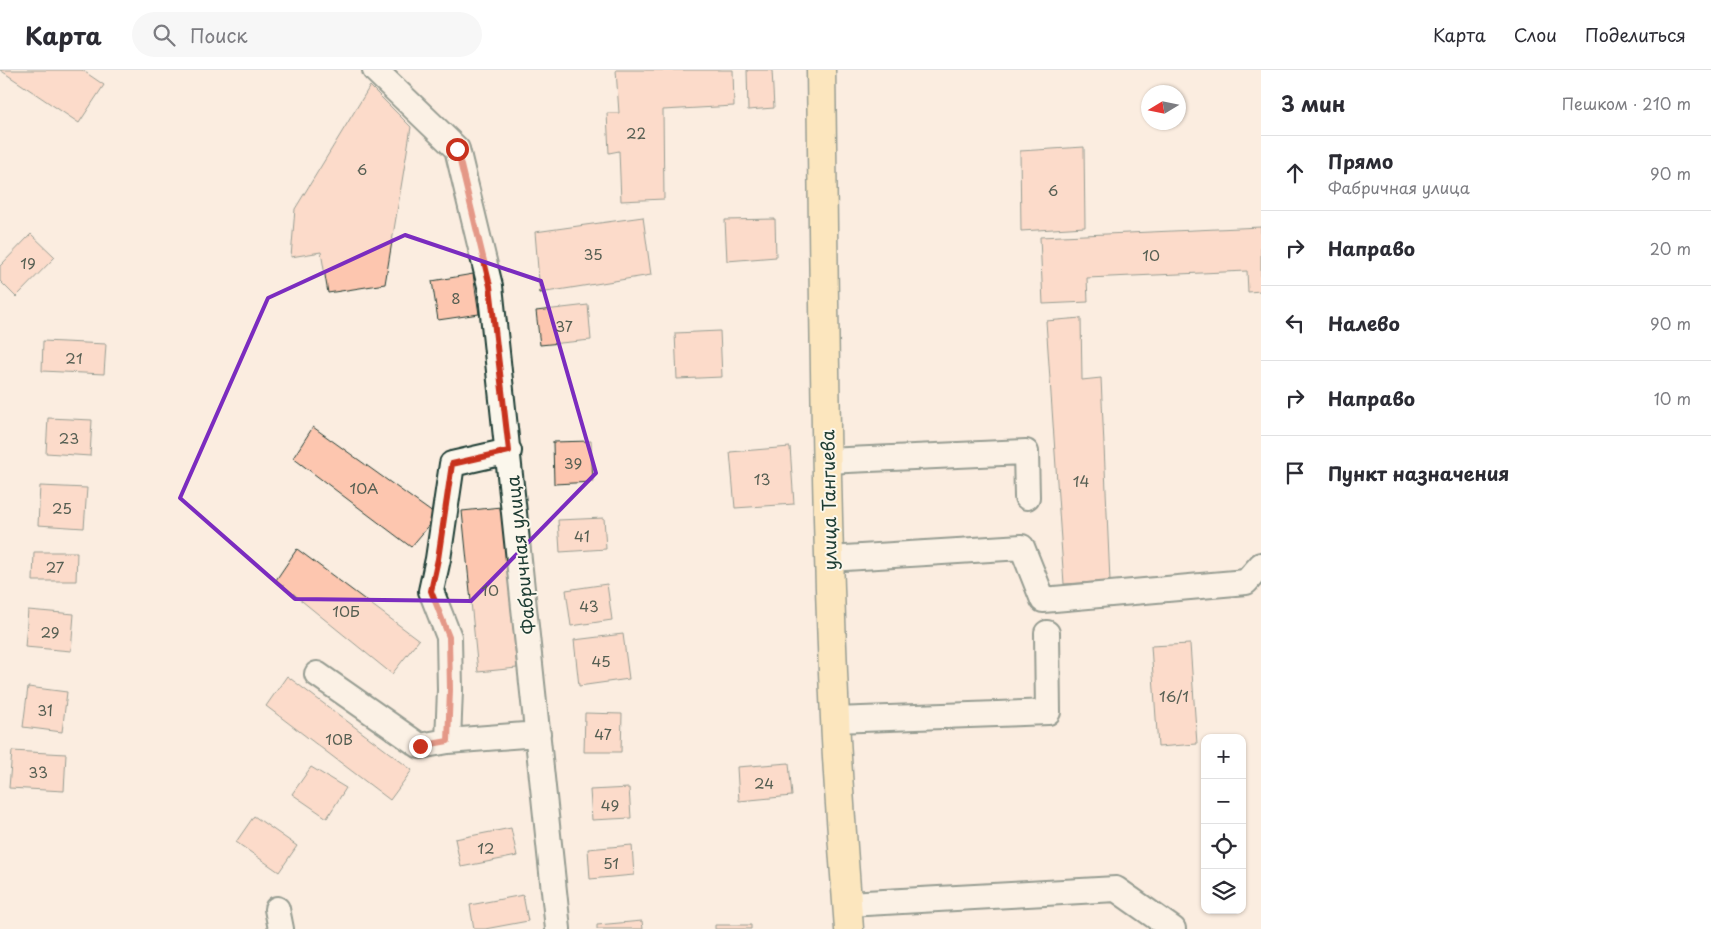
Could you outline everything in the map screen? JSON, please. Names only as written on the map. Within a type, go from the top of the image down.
[{"type":"main road","name":"улица Тангиева","points":[[821,70],[829,559],[835,720],[848,917]]},
{"type":"street","name":"Фабричная улица","points":[[375,70],[457,149],[490,286],[509,451],[558,929]]},
{"type":"street","points":[[448,741],[450,690],[449,637],[431,591],[438,559],[452,464],[509,451]]},
{"type":"street","points":[[826,461],[1026,452],[1027,498]]},
{"type":"street","points":[[829,559],[1022,547],[1043,600],[1246,582],[1261,564]]},
{"type":"street","points":[[835,720],[1048,712],[1047,634]]},
{"type":"street","points":[[317,674],[420,746],[448,741],[538,734]]},
{"type":"street","points":[[848,917],[1116,889],[1173,929]]},
{"type":"highlighted area","points":[[405,235],[541,281],[596,473],[471,601],[295,599],[180,498],[268,298]]},
{"type":"building","points":[[0,70],[82,70],[104,85],[79,123]]},
{"type":"building","points":[[616,70],[733,70],[734,106],[663,110],[664,199],[621,201],[619,151],[609,153],[607,113],[619,113]]},
{"type":"building","points":[[747,70],[772,70],[774,108],[748,110]]},
{"type":"building","points":[[370,86],[411,127],[385,284],[328,293],[321,252],[291,257],[295,209]]},
{"type":"building","points":[[1084,147],[1085,227],[1021,231],[1020,151]]},
{"type":"building","points":[[643,217],[651,275],[540,293],[535,232]]},
{"type":"building","points":[[775,219],[776,257],[727,261],[725,220]]},
{"type":"building","points":[[1261,227],[1261,291],[1248,292],[1247,271],[1087,278],[1088,302],[1043,304],[1040,237]]},
{"type":"building","points":[[31,234],[55,257],[16,297],[0,281],[0,266]]},
{"type":"building","points":[[473,274],[479,314],[438,320],[432,281]]},
{"type":"building","points":[[588,305],[591,340],[540,345],[536,311]]},
{"type":"building","points":[[1081,318],[1082,380],[1101,378],[1110,581],[1064,584],[1046,321]]},
{"type":"building","points":[[720,331],[722,377],[677,379],[675,333]]},
{"type":"building","points":[[43,341],[106,344],[104,374],[42,371]]},
{"type":"building","points":[[48,418],[92,420],[90,456],[46,453]]},
{"type":"building","points":[[313,427],[437,516],[411,547],[293,458]]},
{"type":"building","points":[[591,441],[593,482],[554,484],[553,442]]},
{"type":"building","points":[[790,447],[794,504],[735,508],[730,452]]},
{"type":"building","points":[[40,486],[87,488],[84,528],[38,525]]},
{"type":"building","points":[[501,507],[517,668],[478,672],[462,511]]},
{"type":"building","points":[[604,518],[606,549],[560,552],[558,520]]},
{"type":"building","points":[[297,549],[419,640],[392,674],[276,580]]},
{"type":"building","points":[[34,552],[77,552],[76,581],[33,581]]},
{"type":"building","points":[[607,584],[612,620],[571,626],[566,590]]},
{"type":"building","points":[[28,610],[74,614],[71,651],[25,647]]},
{"type":"building","points":[[623,634],[629,679],[579,686],[574,640]]},
{"type":"building","points":[[1190,644],[1197,744],[1158,747],[1151,646]]},
{"type":"building","points":[[287,676],[412,770],[390,800],[266,706]]},
{"type":"building","points":[[28,687],[67,692],[62,732],[23,727]]},
{"type":"building","points":[[585,713],[622,714],[621,752],[584,752]]},
{"type":"building","points":[[12,751],[66,754],[64,791],[9,788]]},
{"type":"building","points":[[789,763],[792,796],[739,801],[737,767]]},
{"type":"building","points":[[311,767],[346,788],[327,818],[292,794]]},
{"type":"building","points":[[629,788],[631,818],[592,820],[590,790]]},
{"type":"building","points":[[254,816],[297,846],[279,872],[236,842]]},
{"type":"building","points":[[511,828],[517,856],[461,867],[455,839]]},
{"type":"building","points":[[632,845],[634,875],[590,879],[588,849]]},
{"type":"building","points":[[523,895],[528,921],[485,929],[474,929],[470,905]]},
{"type":"building","points":[[642,921],[643,929],[597,929],[597,925]]},
{"type":"building","points":[[715,925],[751,925],[751,929],[715,929]]},
{"type":"route","points":[[420,746],[448,741],[450,690],[449,637],[431,591],[438,559],[452,464],[509,451],[490,286],[457,149]]}]
